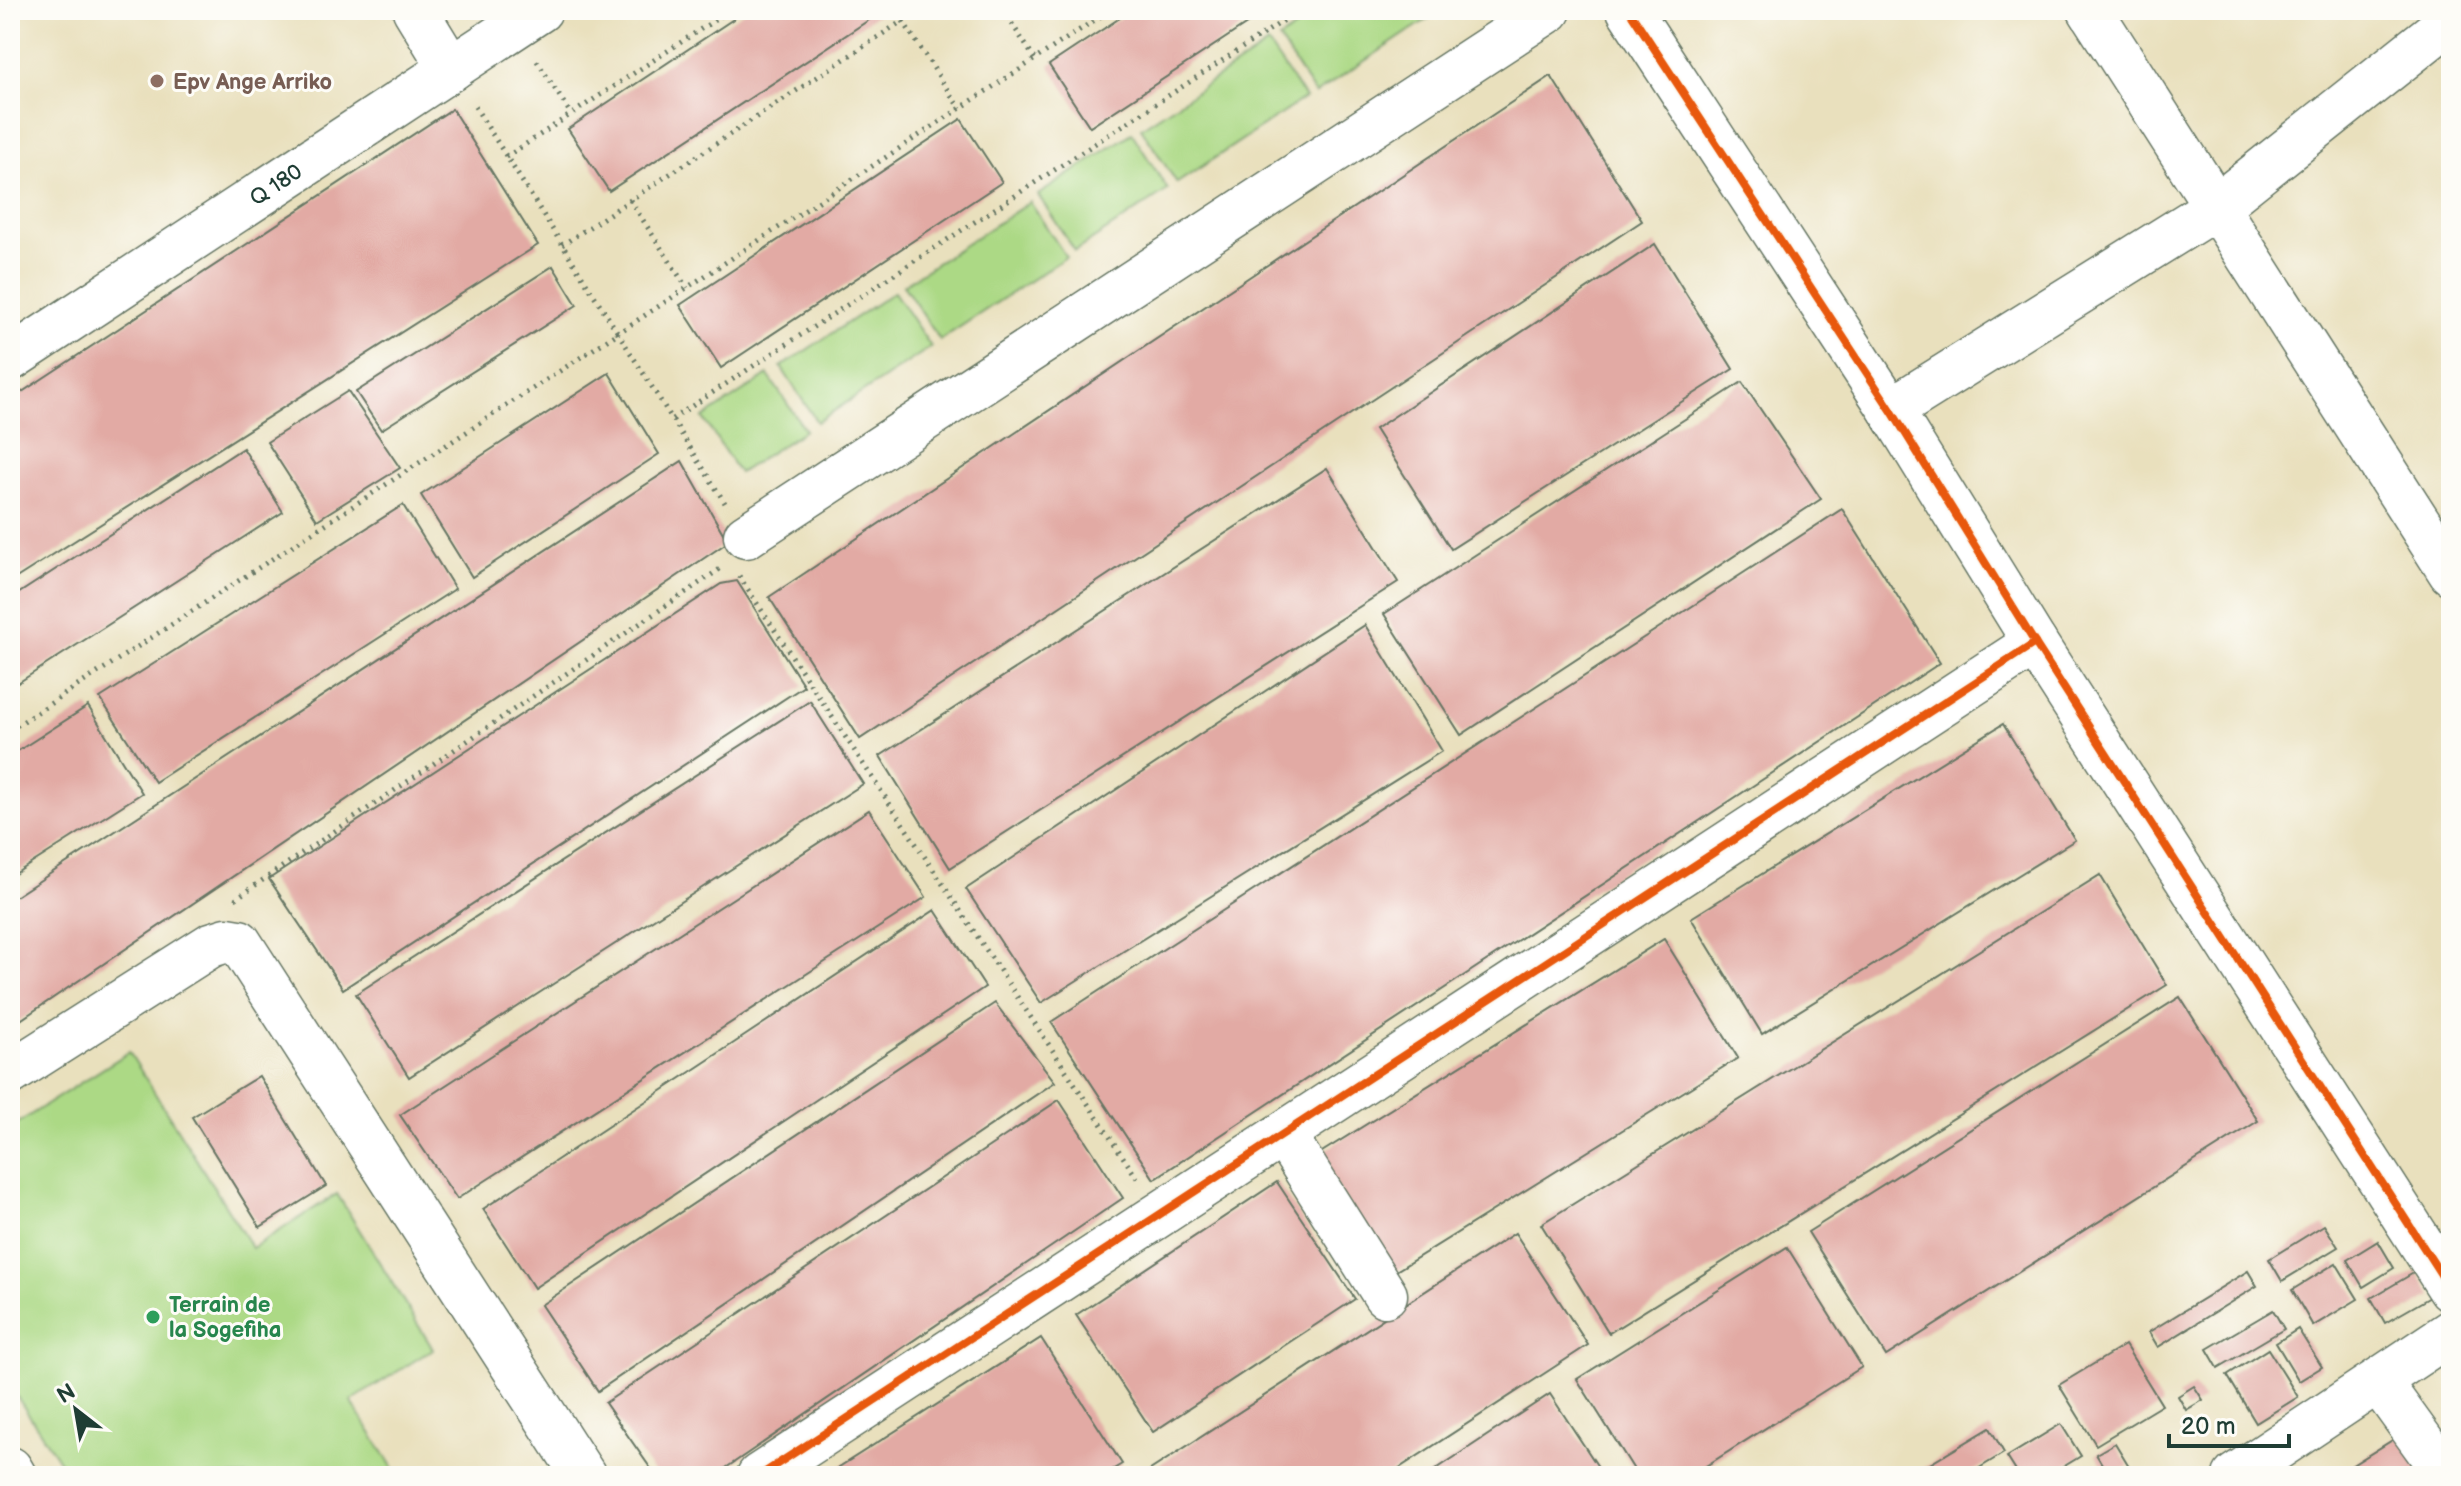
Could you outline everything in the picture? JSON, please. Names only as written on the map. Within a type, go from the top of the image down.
[{"type":"street","points":[[415,10],[451,69]]},
{"type":"street","points":[[738,549],[1549,10]]},
{"type":"street","points":[[1629,10],[1891,410],[2035,643],[2451,1290]]},
{"type":"street","points":[[2090,10],[2451,573]]},
{"type":"street","name":"Q 180","points":[[10,359],[527,18]]},
{"type":"street","points":[[1891,410],[2216,207],[2451,20]]},
{"type":"street","points":[[759,1476],[2035,643]]},
{"type":"street","points":[[10,1073],[211,945],[227,940],[239,942],[584,1476]]},
{"type":"street","points":[[1284,1135],[1385,1295]]},
{"type":"street","points":[[2235,1476],[2451,1332]]},
{"type":"street","points":[[2379,1382],[2447,1476]]},
{"type":"street","points":[[10,1469],[14,1476]]},
{"type":"path","points":[[506,157],[730,10]]},
{"type":"path","points":[[562,245],[919,10]]},
{"type":"path","points":[[1003,10],[1035,59]]},
{"type":"path","points":[[10,730],[1110,10]]},
{"type":"path","points":[[672,419],[1300,10]]},
{"type":"path","points":[[527,18],[571,114]]},
{"type":"path","points":[[903,21],[960,109]]},
{"type":"path","points":[[451,69],[672,419],[738,549],[1161,1215]]},
{"type":"path","points":[[630,200],[687,288]]},
{"type":"path","points":[[227,940],[228,904],[738,549]]},
{"type":"green space","points":[[1322,10],[1423,10],[1429,18],[1315,94],[1279,39]]},
{"type":"green space","points":[[1268,44],[1305,98],[1177,183],[1141,128]]},
{"type":"green space","points":[[1132,133],[1168,190],[1075,251],[1038,195]]},
{"type":"green space","points":[[1030,202],[1066,257],[940,340],[903,285]]},
{"type":"green space","points":[[894,292],[931,347],[817,422],[781,367]]},
{"type":"green space","points":[[768,375],[805,430],[739,473],[703,418]]},
{"type":"green space","name":"Terrain de la Sogefiha","points":[[129,1052],[252,1248],[337,1194],[433,1349],[351,1401],[398,1476],[69,1476],[10,1386],[10,1128]]},
{"type":"building","points":[[747,10],[884,10],[609,191],[568,129]]},
{"type":"building","points":[[1132,10],[1268,10],[1090,127],[1049,65]]},
{"type":"building","points":[[1551,76],[1642,221],[860,739],[769,597]]},
{"type":"building","points":[[452,109],[538,245],[10,582],[10,400]]},
{"type":"building","points":[[961,119],[1002,182],[721,368],[680,305]]},
{"type":"building","points":[[1655,244],[1733,369],[1451,549],[1375,429]]},
{"type":"building","points":[[553,266],[577,305],[381,430],[356,392]]},
{"type":"building","points":[[609,373],[659,454],[472,577],[421,495]]},
{"type":"building","points":[[1742,382],[1821,499],[1461,735],[1384,614]]},
{"type":"building","points":[[348,391],[400,468],[317,520],[267,442]]},
{"type":"building","points":[[243,448],[283,512],[10,688],[10,599]]},
{"type":"building","points":[[682,461],[728,542],[10,1027],[10,900]]},
{"type":"building","points":[[1327,468],[1398,582],[950,868],[880,756]]},
{"type":"building","points":[[403,505],[455,589],[155,782],[100,698]]},
{"type":"building","points":[[1842,509],[1940,663],[1154,1179],[1051,1022]]},
{"type":"building","points":[[737,581],[804,686],[343,989],[269,879],[721,584]]},
{"type":"building","points":[[1365,625],[1442,751],[1041,1003],[966,889]]},
{"type":"building","points":[[810,701],[863,784],[409,1077],[356,994]]},
{"type":"building","points":[[88,706],[142,793],[10,877],[10,756]]},
{"type":"building","points":[[2003,724],[2075,840],[1762,1034],[1691,918]]},
{"type":"building","points":[[869,810],[926,897],[457,1199],[400,1115]]},
{"type":"building","points":[[2100,875],[2167,985],[1609,1333],[1541,1224]]},
{"type":"building","points":[[935,910],[985,987],[534,1288],[483,1209]]},
{"type":"building","points":[[1664,939],[1738,1058],[1391,1274],[1317,1155]]},
{"type":"building","points":[[2180,997],[2258,1121],[1886,1356],[1808,1232]]},
{"type":"building","points":[[995,1003],[1055,1082],[598,1391],[541,1305]]},
{"type":"building","points":[[259,1076],[326,1186],[260,1227],[192,1117]]},
{"type":"building","points":[[1059,1100],[1123,1198],[714,1476],[656,1476],[605,1403]]},
{"type":"building","points":[[1277,1182],[1355,1299],[1153,1432],[1076,1315]]},
{"type":"building","points":[[2324,1225],[2338,1247],[2282,1281],[2269,1259]]},
{"type":"building","points":[[1515,1233],[1588,1345],[1387,1476],[1141,1476]]},
{"type":"building","points":[[2378,1241],[2394,1268],[2363,1287],[2347,1260]]},
{"type":"building","points":[[1787,1247],[1862,1367],[1690,1476],[1638,1476],[1577,1379]]},
{"type":"building","points":[[2336,1263],[2358,1299],[2313,1326],[2292,1290]]},
{"type":"building","points":[[2248,1271],[2257,1286],[2158,1347],[2149,1332]]},
{"type":"building","points":[[2417,1271],[2432,1296],[2385,1323],[2371,1298]]},
{"type":"building","points":[[2273,1310],[2284,1329],[2218,1368],[2207,1349]]},
{"type":"building","points":[[2298,1329],[2322,1367],[2299,1381],[2276,1343]]},
{"type":"building","points":[[1041,1338],[1122,1464],[1102,1476],[825,1476]]},
{"type":"building","points":[[2125,1345],[2162,1405],[2096,1445],[2059,1385]]},
{"type":"building","points":[[2268,1349],[2298,1397],[2256,1423],[2227,1375]]},
{"type":"building","points":[[2194,1386],[2203,1400],[2186,1410],[2178,1396]]},
{"type":"building","points":[[1550,1394],[1604,1476],[1426,1476]]},
{"type":"building","points":[[2061,1424],[2081,1456],[2048,1476],[2019,1476],[2007,1457]]},
{"type":"building","points":[[1990,1428],[2004,1453],[1966,1476],[1910,1476]]},
{"type":"building","points":[[2399,1436],[2421,1472],[2416,1476],[2335,1476]]},
{"type":"building","points":[[2115,1443],[2129,1466],[2109,1476],[2096,1454]]},
{"type":"cycle path","points":[[1629,10],[1891,410],[2035,643],[2451,1290]]},
{"type":"cycle path","points":[[759,1476],[2035,643]]},
{"type":"place","name":"Epv Ange Arriko","points":[[157,81]]},
{"type":"place","name":"Terrain de la Sogefiha","points":[[153,1317]]}]
